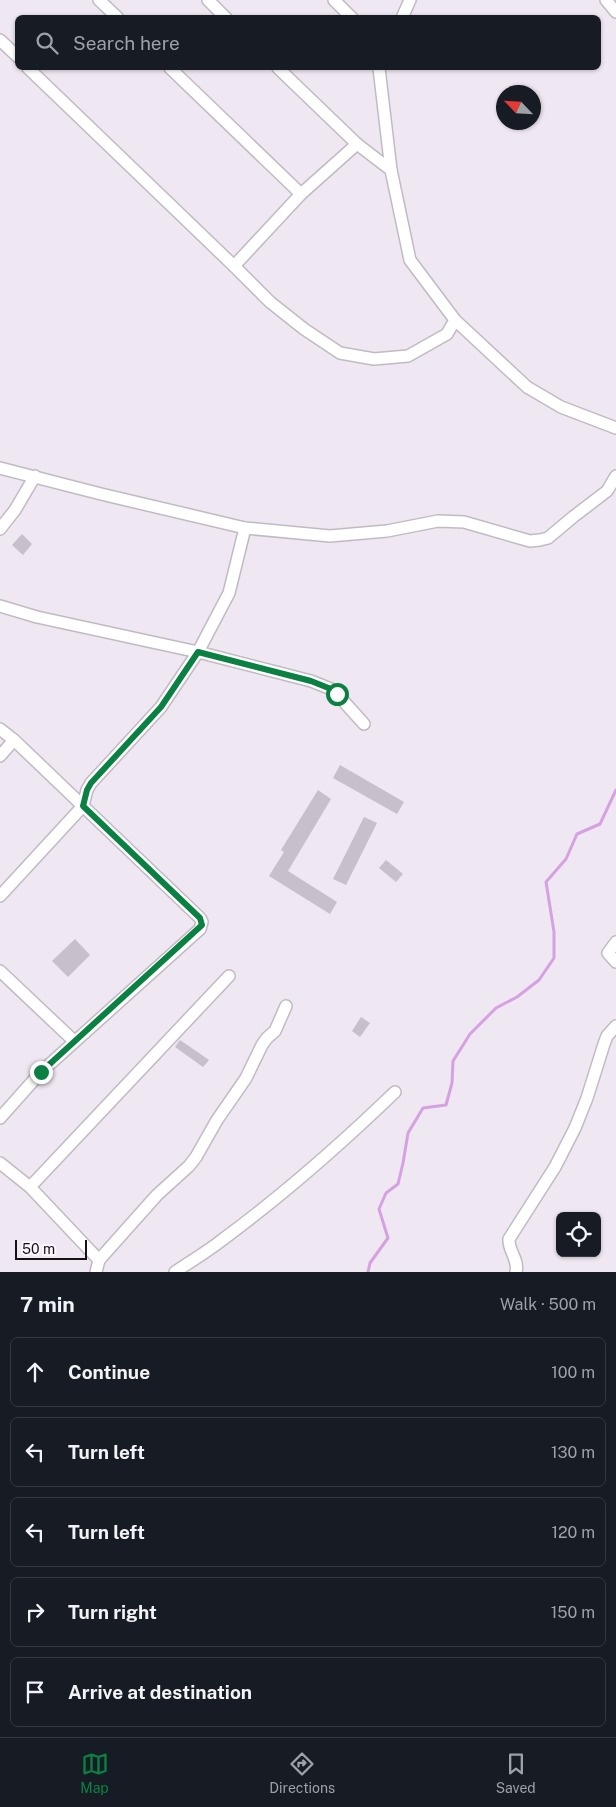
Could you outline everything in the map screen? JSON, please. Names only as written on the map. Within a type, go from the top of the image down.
[{"type":"street","points":[[99,0],[115,15]]},
{"type":"street","points":[[208,0],[223,15]]},
{"type":"street","points":[[334,0],[349,15]]},
{"type":"street","points":[[403,15],[410,0]]},
{"type":"street","points":[[606,0],[616,12]]},
{"type":"street","points":[[0,40],[15,54]]},
{"type":"street","points":[[30,70],[270,302],[304,329],[340,353],[374,359],[408,356],[447,334],[455,320]]},
{"type":"street","points":[[172,70],[302,194]]},
{"type":"street","points":[[280,70],[357,144],[390,170]]},
{"type":"street","points":[[379,70],[390,170],[410,260],[455,320],[527,387],[561,407],[616,428]]},
{"type":"street","points":[[234,266],[302,194],[357,144]]},
{"type":"street","points":[[0,468],[245,528],[330,536],[387,531],[438,521],[464,522],[530,541],[548,538],[573,516],[601,497],[616,476]]},
{"type":"street","points":[[0,529],[15,510],[35,476]]},
{"type":"street","points":[[0,896],[83,806],[91,783],[157,712],[198,652],[229,593],[245,528]]},
{"type":"street","points":[[0,606],[48,620],[198,652],[321,685],[337,694],[364,724]]},
{"type":"street","points":[[0,729],[14,740],[202,922],[200,928],[41,1072],[0,1118]]},
{"type":"street","points":[[0,756],[14,740]]},
{"type":"street","points":[[616,942],[608,953],[616,962]]},
{"type":"street","points":[[0,971],[74,1041]]},
{"type":"street","points":[[30,1188],[229,976]]},
{"type":"street","points":[[96,1272],[98,1260],[157,1195],[189,1166],[196,1157],[217,1120],[239,1091],[266,1038],[275,1031],[286,1006]]},
{"type":"street","points":[[516,1272],[518,1265],[508,1246],[509,1239],[554,1167],[574,1128],[587,1098],[607,1036],[616,1026]]},
{"type":"street","points":[[175,1272],[222,1241],[349,1136],[396,1092]]},
{"type":"street","points":[[0,1164],[30,1188],[98,1260]]},
{"type":"building","points":[[22,534],[32,544],[23,555],[12,545]]},
{"type":"building","points":[[340,765],[404,802],[397,814],[333,778]]},
{"type":"building","points":[[318,790],[331,799],[288,871],[337,902],[330,914],[269,876],[284,852],[281,850]]},
{"type":"building","points":[[364,817],[377,823],[346,885],[333,879]]},
{"type":"building","points":[[386,860],[403,874],[396,882],[379,868]]},
{"type":"building","points":[[75,939],[90,955],[68,977],[52,961]]},
{"type":"building","points":[[361,1017],[370,1023],[360,1037],[352,1031]]},
{"type":"building","points":[[180,1040],[209,1060],[203,1067],[175,1047]]},
{"type":"waterway","points":[[368,1272],[370,1263],[388,1238],[379,1209],[386,1193],[398,1184],[408,1133],[423,1108],[446,1105],[452,1083],[453,1061],[470,1034],[496,1008],[517,997],[539,980],[554,958],[554,932],[546,882],[566,859],[577,834],[600,824],[616,790]]},
{"type":"route","points":[[41,1072],[202,925],[200,918],[83,806],[91,783],[161,707],[198,652],[311,681],[331,689],[337,694]]}]
